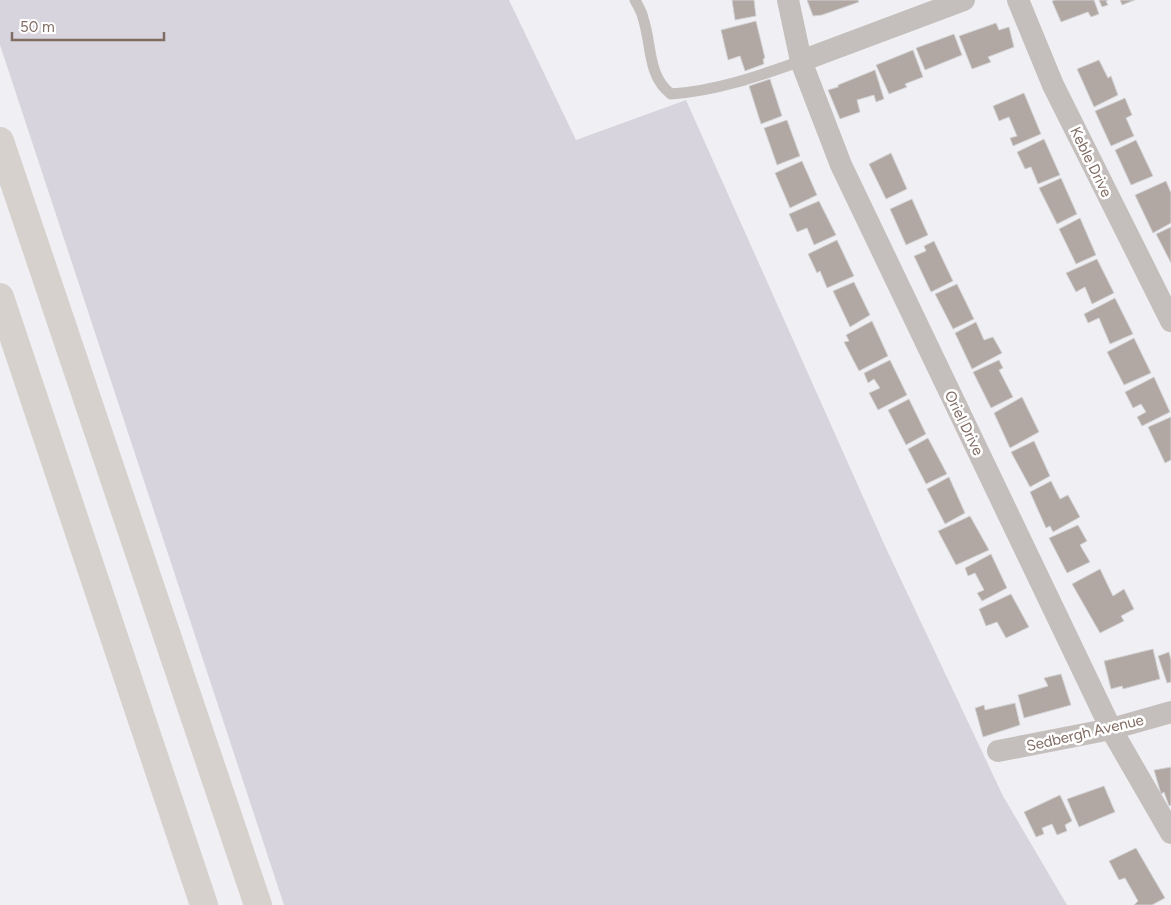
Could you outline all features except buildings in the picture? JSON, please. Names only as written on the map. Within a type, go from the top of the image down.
[{"type":"highway","points":[[0,141],[258,905]]},
{"type":"highway","points":[[0,297],[204,905]]},
{"type":"street","name":"Oriel Drive","points":[[788,0],[801,61],[841,165],[1111,729],[1171,833]]},
{"type":"street","points":[[801,61],[964,0]]},
{"type":"street","name":"Keble Drive","points":[[1018,0],[1053,85],[1171,321]]},
{"type":"street","name":"Sedbergh Avenue","points":[[998,751],[1111,729],[1171,712]]},
{"type":"lane","points":[[636,0],[644,18],[655,74],[665,90],[671,94],[691,93],[750,80],[801,61]]},
{"type":"shaded area","points":[[0,0],[509,0],[576,140],[686,100],[885,546],[1003,796],[1067,905],[284,905],[0,45]]}]
